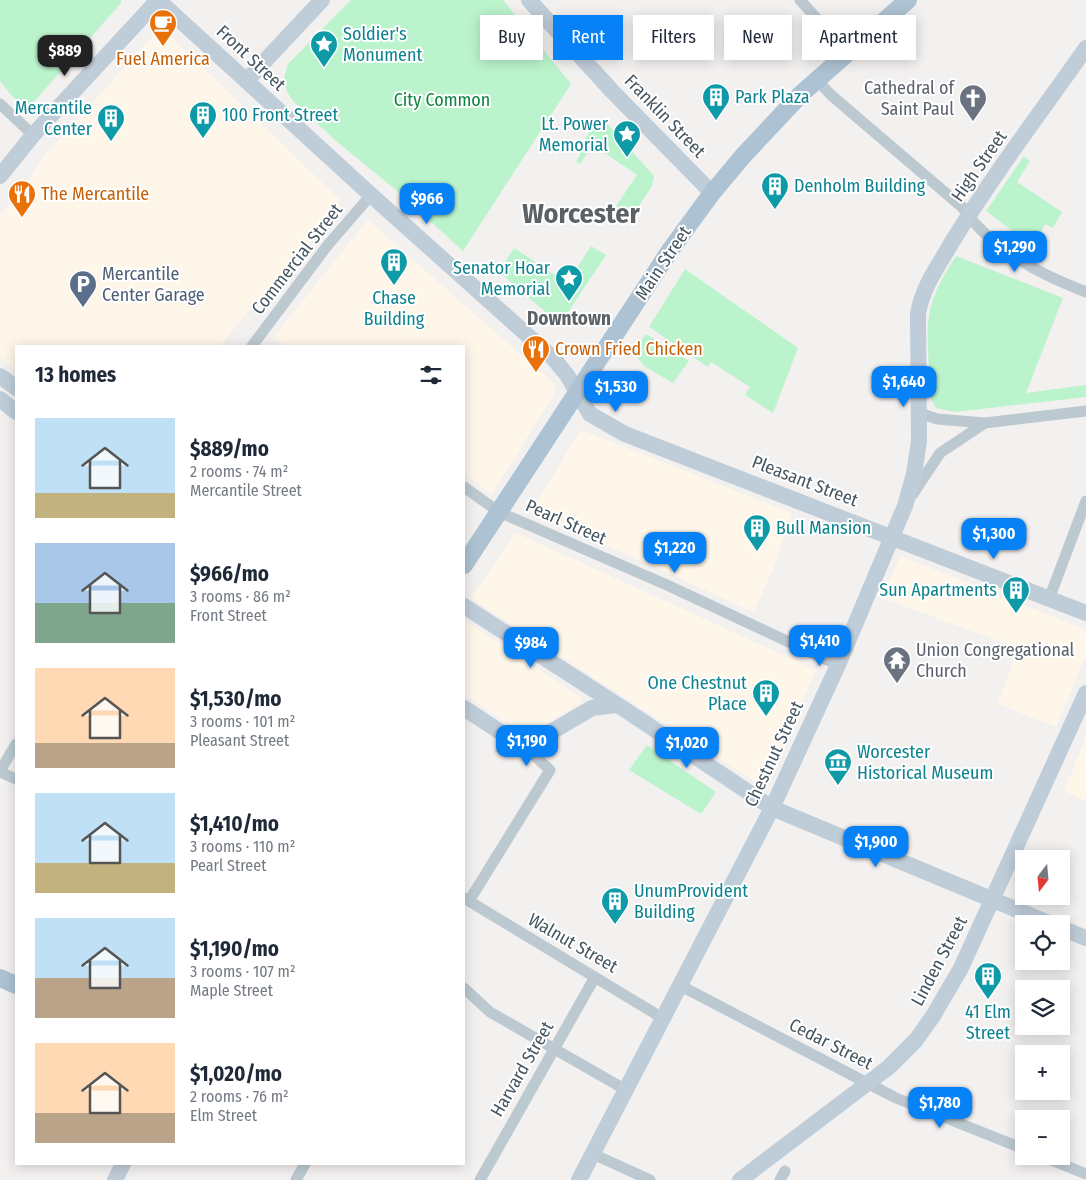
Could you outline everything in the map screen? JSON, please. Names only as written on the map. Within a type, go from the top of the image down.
[{"type":"main road","name":"Front Street","points":[[158,0],[370,195],[553,358],[578,393]]},
{"type":"main road","points":[[0,176],[33,134],[158,0]]},
{"type":"main road","points":[[246,81],[322,0]]},
{"type":"main road","name":"Franklin Street","points":[[529,0],[608,87],[712,193]]},
{"type":"main road","name":"Main Street","points":[[890,15],[908,0]]},
{"type":"main road","name":"High Street","points":[[905,506],[914,474],[920,413],[918,314],[920,300],[929,281],[968,216],[1086,48]]},
{"type":"main road","name":"Main Street","points":[[465,563],[671,249],[712,193],[743,156],[838,60]]},
{"type":"main road","points":[[0,376],[15,387]]},
{"type":"main road","name":"Pleasant Street","points":[[578,393],[590,414],[616,430],[1086,613]]},
{"type":"main road","points":[[0,399],[15,411]]},
{"type":"main road","name":"Chestnut Street","points":[[579,1180],[772,808],[838,665],[905,506]]},
{"type":"main road","points":[[465,607],[616,705],[630,712],[772,808],[1029,915]]},
{"type":"main road","name":"Linden Street","points":[[740,1180],[868,1083],[907,1049],[934,1016],[961,968],[1086,693]]},
{"type":"main road","points":[[465,709],[523,745],[537,742],[592,708],[616,705]]},
{"type":"main road","points":[[1070,932],[1086,938]]},
{"type":"main road","points":[[0,978],[15,985]]},
{"type":"main road","points":[[115,1180],[122,1165]]},
{"type":"street","points":[[800,0],[814,15]]},
{"type":"street","points":[[817,80],[838,101],[962,207],[968,216],[1012,256],[1052,280],[1086,292]]},
{"type":"street","points":[[0,104],[33,134]]},
{"type":"street","name":"Commercial Street","points":[[256,345],[327,246],[370,195]]},
{"type":"street","name":"Chestnut Street","points":[[905,506],[940,453],[985,423],[1086,411]]},
{"type":"street","points":[[920,413],[937,418],[985,423]]},
{"type":"street","name":"Pearl Street","points":[[465,488],[499,512],[663,583],[838,665]]},
{"type":"street","points":[[1050,599],[1086,501]]},
{"type":"street","points":[[466,899],[550,770],[523,745]]},
{"type":"street","points":[[15,746],[0,771],[15,778]]},
{"type":"street","name":"Walnut Street","points":[[466,899],[664,1019]]},
{"type":"street","name":"Harvard Street","points":[[480,1180],[595,977]]},
{"type":"street","name":"Cedar Street","points":[[681,986],[896,1098],[1015,1145]]},
{"type":"street","points":[[465,989],[490,1012],[626,1090]]},
{"type":"street","points":[[592,1154],[650,1180]]},
{"type":"street","points":[[296,1180],[304,1165]]},
{"type":"street","points":[[1064,1165],[1086,1174]]},
{"type":"shaded area","points":[[161,27],[339,199],[340,209],[237,324],[223,345],[15,345],[15,370],[0,357],[0,215],[23,189],[45,155]]},
{"type":"shaded area","points":[[368,220],[555,385],[554,394],[492,494],[465,475],[465,345],[283,345],[273,338]]},
{"type":"shaded area","points":[[581,430],[792,513],[776,562],[754,612],[531,511]]},
{"type":"shaded area","points":[[516,533],[816,670],[765,788],[471,598]]},
{"type":"shaded area","points":[[900,556],[1086,630],[1086,655],[1056,727],[998,704],[1018,648],[882,598]]},
{"type":"shaded area","points":[[465,621],[581,697],[581,702],[538,729],[521,732],[465,695]]},
{"type":"shaded area","points":[[1086,737],[1086,801],[1064,791]]},
{"type":"green space","points":[[0,0],[121,0],[121,3],[32,104],[27,105],[14,98],[0,81]]},
{"type":"green space","name":"City Common","points":[[351,0],[503,0],[515,15],[480,15],[480,60],[543,60],[543,49],[571,84],[463,251],[396,190],[336,141],[293,101],[287,92],[284,78],[288,64]]},
{"type":"green space","points":[[603,119],[654,176],[652,186],[630,220],[612,212],[637,175],[593,145],[580,164],[576,162],[584,147],[582,144],[597,120]]},
{"type":"green space","points":[[1024,156],[1030,161],[1017,182],[1062,212],[1053,228],[1045,224],[1033,247],[986,211]]},
{"type":"green space","points":[[591,246],[606,255],[563,320],[556,321],[499,272],[514,248],[567,283]]},
{"type":"green space","points":[[956,256],[1063,298],[1026,393],[1086,385],[1086,397],[955,412],[936,408],[933,404],[930,390],[928,322],[933,298]]},
{"type":"green space","points":[[685,269],[798,348],[773,413],[745,395],[750,387],[711,362],[708,367],[649,327]]},
{"type":"green space","points":[[646,334],[689,361],[673,383],[644,366],[638,358],[638,345]]},
{"type":"green space","points":[[647,745],[716,792],[701,814],[629,770]]},
{"type":"place","name":"Fuel America","points":[[163,47]]},
{"type":"place","name":"Soldier's Monument","points":[[324,68]]},
{"type":"place","name":"Park Plaza","points":[[716,121]]},
{"type":"place","name":"Cathedral of Saint Paul","points":[[973,122]]},
{"type":"place","name":"100 Front Street","points":[[203,139]]},
{"type":"place","name":"Mercantile Center","points":[[111,142]]},
{"type":"place","name":"Lt. Power Memorial","points":[[627,158]]},
{"type":"place","name":"Denholm Building","points":[[775,210]]},
{"type":"place","name":"The Mercantile","points":[[22,218]]},
{"type":"place","name":"Chase Building","points":[[394,286]]},
{"type":"place","name":"Senator Hoar Memorial","points":[[569,302]]},
{"type":"place","name":"Mercantile Center Garage","points":[[83,308]]},
{"type":"place","name":"Crown Fried Chicken","points":[[536,373]]},
{"type":"place","name":"Bull Mansion","points":[[757,552]]},
{"type":"place","name":"Sun Apartments","points":[[1016,614]]},
{"type":"place","name":"Union Congregational Church","points":[[897,684]]},
{"type":"place","name":"One Chestnut Place","points":[[766,717]]},
{"type":"place","name":"Worcester Historical Museum","points":[[838,786]]},
{"type":"place","name":"UnumProvident Building","points":[[615,925]]},
{"type":"place","name":"41 Elm Street","points":[[988,1000]]},
{"type":"district","name":"Worcester","points":[[581,213]]},
{"type":"district","name":"Downtown","points":[[569,318]]}]
